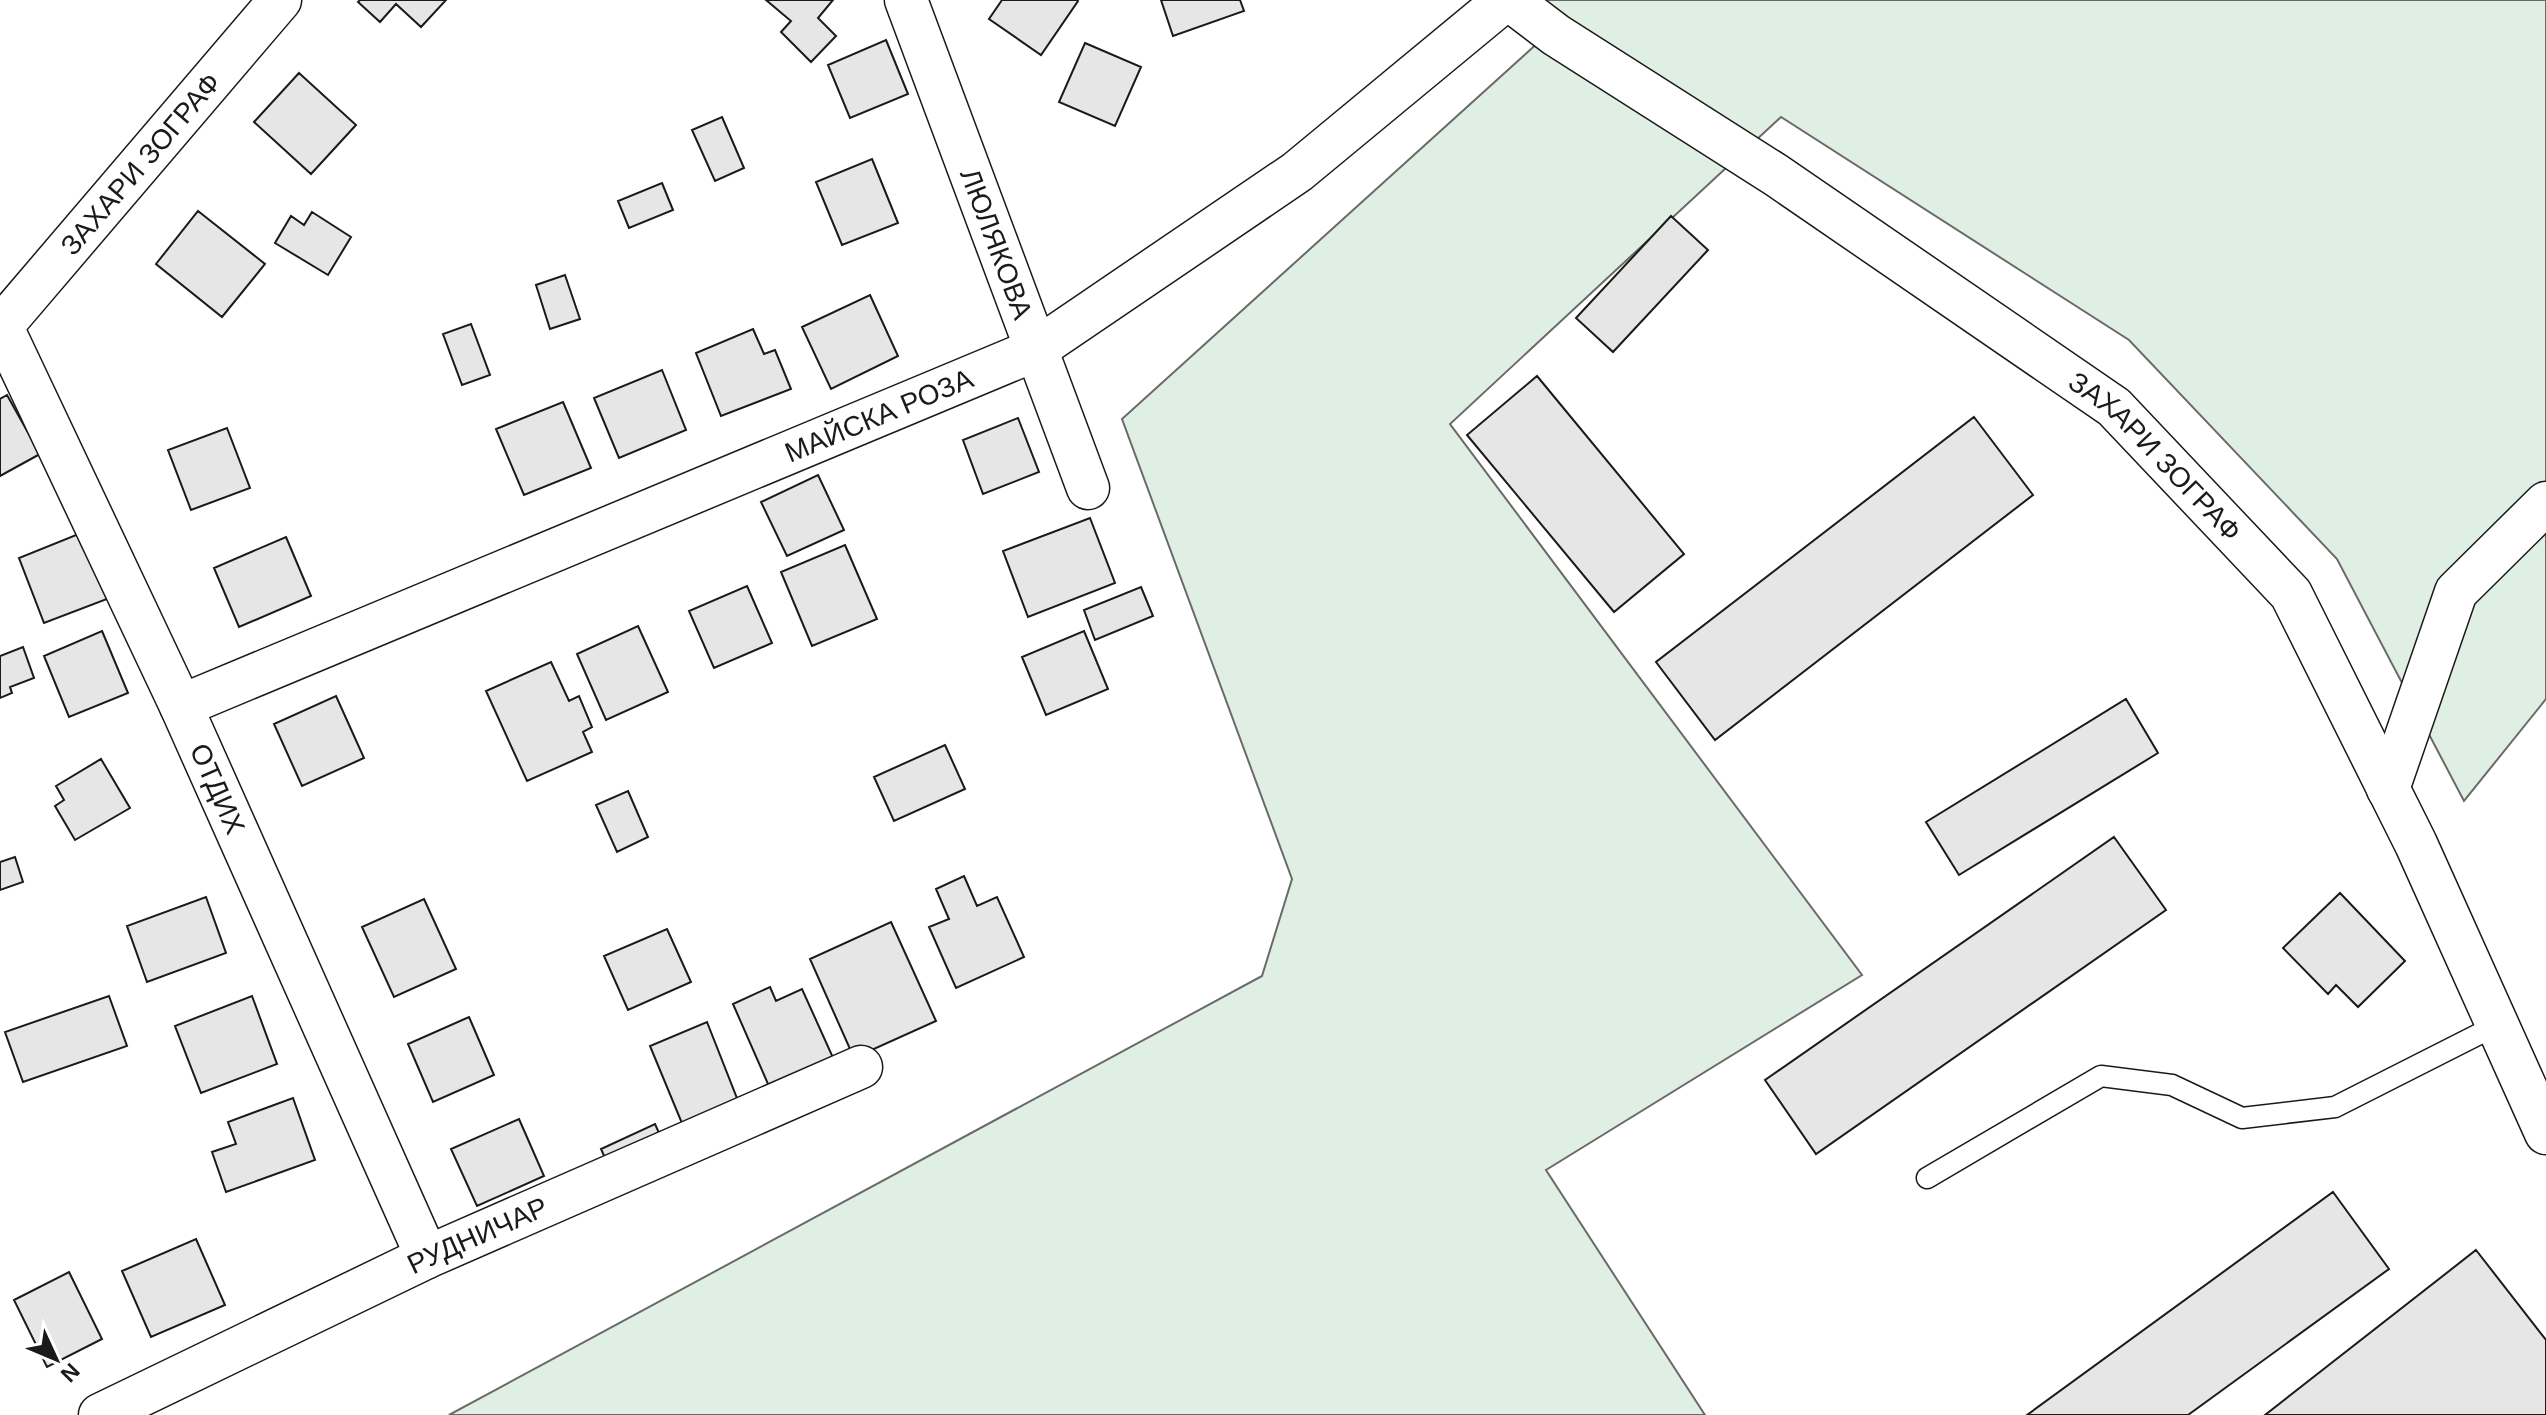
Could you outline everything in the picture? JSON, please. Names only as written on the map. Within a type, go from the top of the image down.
[{"type":"street","name":"ЗАХАРИ ЗОГРАФ","points":[[1,326],[280,0]]},
{"type":"street","name":"ЛЮЛЯКОВА","points":[[906,0],[1088,488]]},
{"type":"street","name":"ЗАХАРИ ЗОГРАФ","points":[[1508,0],[1556,35],[1776,175],[2114,407],[2291,594],[2416,844],[2546,1133]]},
{"type":"street","name":"МАЙСКА РОЗА","points":[[181,706],[1035,350],[1297,172],[1508,0]]},
{"type":"street","name":"ОТДИХ","points":[[1,326],[181,706],[427,1257]]},
{"type":"street","points":[[2388,789],[2456,592],[2546,503]]},
{"type":"street","name":"РУДНИЧАР","points":[[100,1415],[427,1257],[861,1067]]},
{"type":"lane","points":[[1927,1178],[2101,1076],[2172,1085],[2242,1118],[2335,1107],[2497,1025]]},
{"type":"green space","points":[[1519,0],[2546,0],[2546,699],[2464,801],[2337,559],[2129,340],[1781,117],[1450,424],[1862,975],[1546,1170],[1705,1415],[449,1415],[1262,976],[1292,879],[1122,419],[1551,31]]},
{"type":"building","points":[[446,0],[421,27],[396,4],[380,22],[358,2]]},
{"type":"building","points":[[766,0],[833,0],[818,18],[836,36],[811,62],[781,32],[791,21]]},
{"type":"building","points":[[1002,0],[1078,1],[1041,55],[989,19]]},
{"type":"building","points":[[1161,0],[1240,0],[1244,11],[1173,36]]},
{"type":"building","points":[[886,40],[908,94],[850,118],[828,65]]},
{"type":"building","points":[[1085,43],[1141,67],[1115,126],[1059,102]]},
{"type":"building","points":[[299,73],[356,125],[311,174],[254,122]]},
{"type":"building","points":[[722,117],[744,168],[715,181],[692,130]]},
{"type":"building","points":[[872,159],[898,223],[842,245],[816,182]]},
{"type":"building","points":[[662,183],[673,210],[629,228],[618,201]]},
{"type":"building","points":[[198,211],[265,264],[222,317],[156,264]]},
{"type":"building","points":[[312,212],[351,237],[328,275],[275,243],[291,216],[304,225]]},
{"type":"building","points":[[1671,216],[1708,250],[1613,352],[1576,318]]},
{"type":"building","points":[[565,275],[580,319],[550,329],[536,285]]},
{"type":"building","points":[[870,295],[898,356],[831,389],[802,327]]},
{"type":"building","points":[[471,324],[490,375],[462,385],[443,334]]},
{"type":"building","points":[[753,329],[764,354],[775,350],[791,389],[721,416],[696,353]]},
{"type":"building","points":[[662,370],[686,430],[619,458],[594,398]]},
{"type":"building","points":[[1537,376],[1684,554],[1614,612],[1467,435]]},
{"type":"building","points":[[7,395],[40,454],[0,476],[0,399]]},
{"type":"building","points":[[563,402],[591,468],[524,495],[496,429]]},
{"type":"building","points":[[1974,417],[2033,495],[1715,740],[1656,662]]},
{"type":"building","points":[[1018,418],[1039,472],[983,494],[963,440]]},
{"type":"building","points":[[227,428],[250,488],[191,510],[168,450]]},
{"type":"building","points":[[818,475],[844,530],[787,556],[761,502]]},
{"type":"building","points":[[1090,518],[1115,583],[1028,617],[1003,551]]},
{"type":"building","points":[[81,533],[107,599],[44,623],[19,558]]},
{"type":"building","points":[[286,537],[311,596],[239,627],[214,568]]},
{"type":"building","points":[[845,545],[877,619],[812,646],[781,572]]},
{"type":"building","points":[[747,586],[772,643],[714,668],[689,611]]},
{"type":"building","points":[[1141,587],[1153,616],[1095,640],[1084,610]]},
{"type":"building","points":[[638,626],[668,692],[606,720],[577,654]]},
{"type":"building","points":[[102,631],[128,693],[69,717],[44,656]]},
{"type":"building","points":[[1084,631],[1108,689],[1046,715],[1022,657]]},
{"type":"building","points":[[23,647],[34,678],[10,687],[12,693],[0,698],[0,656]]},
{"type":"building","points":[[551,662],[569,701],[579,696],[592,727],[583,732],[592,752],[527,781],[486,691]]},
{"type":"building","points":[[336,696],[364,758],[302,786],[274,724]]},
{"type":"building","points":[[2126,699],[2158,753],[1959,875],[1926,822]]},
{"type":"building","points":[[945,745],[965,789],[894,821],[874,777]]},
{"type":"building","points":[[101,759],[130,808],[75,840],[55,806],[64,800],[56,786]]},
{"type":"building","points":[[628,791],[648,837],[617,852],[596,805]]},
{"type":"building","points":[[2114,837],[2166,910],[1816,1154],[1765,1080]]},
{"type":"building","points":[[15,857],[23,882],[0,890],[0,862]]},
{"type":"building","points":[[964,876],[977,906],[997,897],[1024,957],[956,988],[929,927],[949,919],[936,889]]},
{"type":"building","points":[[2340,893],[2405,961],[2358,1007],[2336,985],[2328,994],[2283,948]]},
{"type":"building","points":[[206,897],[226,953],[147,982],[127,926]]},
{"type":"building","points":[[424,899],[456,969],[394,997],[362,927]]},
{"type":"building","points":[[891,922],[936,1021],[854,1058],[810,959]]},
{"type":"building","points":[[667,929],[691,982],[628,1010],[604,956]]},
{"type":"building","points":[[770,987],[776,1001],[802,989],[839,1071],[775,1100],[733,1004]]},
{"type":"building","points":[[109,996],[127,1046],[23,1082],[5,1032]]},
{"type":"building","points":[[252,996],[277,1064],[201,1093],[175,1026]]},
{"type":"building","points":[[469,1017],[494,1075],[433,1102],[408,1044]]},
{"type":"building","points":[[707,1022],[742,1111],[686,1133],[650,1046]]},
{"type":"building","points":[[293,1098],[315,1160],[226,1192],[212,1152],[236,1144],[228,1122]]},
{"type":"building","points":[[519,1119],[544,1176],[477,1206],[451,1149]]},
{"type":"building","points":[[655,1124],[663,1142],[608,1165],[601,1149]]},
{"type":"building","points":[[2333,1192],[2389,1269],[2188,1415],[2027,1415]]},
{"type":"building","points":[[196,1239],[225,1305],[151,1337],[122,1271]]},
{"type":"building","points":[[2476,1250],[2546,1340],[2546,1415],[2265,1415]]},
{"type":"building","points":[[69,1272],[102,1339],[47,1367],[14,1300]]}]
